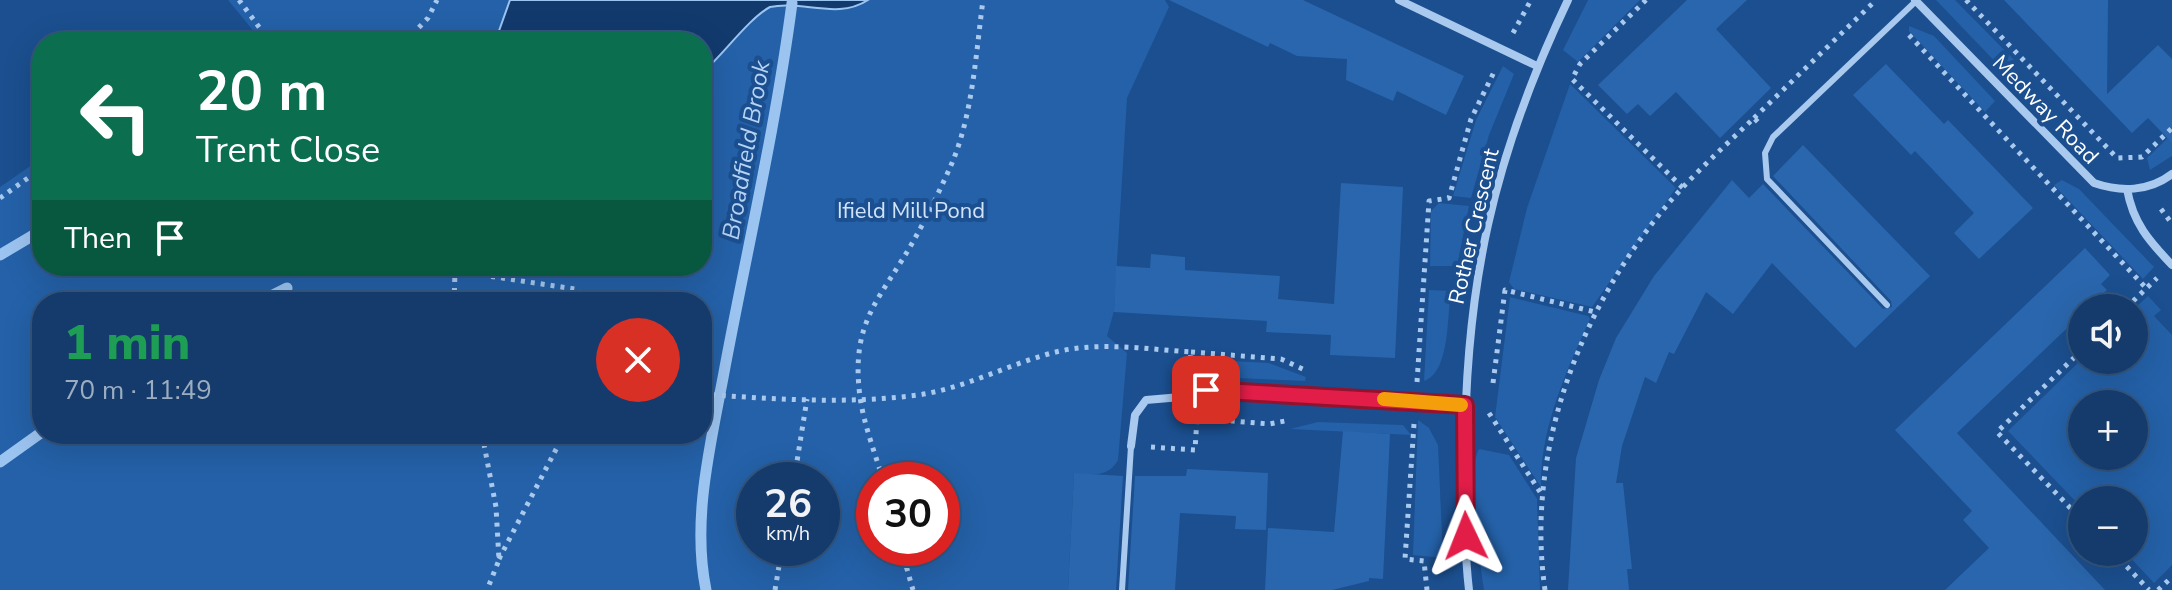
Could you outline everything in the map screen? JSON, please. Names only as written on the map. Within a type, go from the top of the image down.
[{"type":"street","points":[[1399,0],[1537,66]]},
{"type":"street","name":"Rother Crescent","points":[[1469,590],[1465,405],[1471,306],[1479,258],[1506,152],[1537,66],[1568,0]]},
{"type":"street","name":"Medway Road","points":[[1916,1],[2081,172],[2094,183],[2127,189]]},
{"type":"street","points":[[2172,174],[2144,188],[2127,189],[2131,213],[2141,232],[2172,265]]},
{"type":"street","points":[[1131,446],[1135,415],[1146,400],[1206,390],[1465,405]]},
{"type":"lane","points":[[1887,305],[1767,179],[1765,153],[1773,137],[1916,1]]},
{"type":"lane","points":[[1122,590],[1131,446]]},
{"type":"path","points":[[239,0],[262,32]]},
{"type":"path","points":[[415,32],[428,18],[437,0]]},
{"type":"path","points":[[878,462],[860,398],[859,361],[872,302],[913,242],[956,150],[963,126],[983,0]]},
{"type":"path","points":[[1427,590],[1424,561],[1405,559],[1429,201],[1449,198],[1471,119],[1531,0]]},
{"type":"path","points":[[1646,0],[1580,64],[1572,79],[1683,188]]},
{"type":"path","points":[[1545,590],[1543,496],[1547,454],[1561,401],[1595,312],[1608,288],[1683,188],[1875,0],[2146,288]]},
{"type":"path","points":[[1966,0],[2117,158],[2142,157],[2172,128]]},
{"type":"path","points":[[1754,118],[1773,137]]},
{"type":"path","points":[[0,198],[32,175]]},
{"type":"path","points":[[2140,294],[2172,265]]},
{"type":"path","points":[[483,276],[580,292]]},
{"type":"path","points":[[1543,496],[1489,414],[1505,290],[1595,312]]},
{"type":"path","points":[[712,395],[807,399],[912,396],[980,379],[1047,354],[1093,346],[1281,359],[1321,378]]},
{"type":"path","points":[[1190,395],[1191,352]]},
{"type":"path","points":[[2068,364],[1997,432],[2068,506]]},
{"type":"path","points":[[1401,381],[1417,382]]},
{"type":"path","points":[[797,462],[807,399]]},
{"type":"path","points":[[1131,446],[1195,450],[1197,418],[1269,424],[1305,417]]},
{"type":"path","points":[[1400,420],[1414,420]]},
{"type":"path","points":[[484,444],[496,507],[499,560]]},
{"type":"path","points":[[487,590],[499,560],[559,444]]},
{"type":"path","points":[[775,590],[779,566]]},
{"type":"path","points":[[906,566],[913,590]]},
{"type":"path","points":[[2126,566],[2149,590]]},
{"type":"path","points":[[2158,590],[2172,577]]},
{"type":"green space","name":"Ifield Mill Pond","points":[[228,0],[1165,0],[1169,7],[1127,98],[1114,311],[1107,336],[1127,353],[1118,460],[1105,472],[1074,474],[1068,590],[0,590],[0,187],[32,165],[32,276],[712,276],[712,32],[254,32]]},
{"type":"green space","points":[[1588,0],[1640,0],[1578,62],[1563,50]]},
{"type":"green space","points":[[1936,0],[1955,0],[2018,64],[2007,74]]},
{"type":"green space","points":[[1909,26],[1934,36],[1995,101],[1985,112],[1909,31]]},
{"type":"green space","points":[[1503,66],[1514,74],[1489,135],[1471,198],[1453,196],[1476,120]]},
{"type":"green space","points":[[1570,84],[1676,188],[1592,307],[1514,289],[1509,282],[1527,208]]},
{"type":"green space","points":[[2172,134],[2172,156],[2150,170],[2147,158]]},
{"type":"green space","points":[[2062,180],[2079,189],[2154,267],[2143,279],[2054,185]]},
{"type":"green space","points":[[1439,203],[1469,206],[1457,266],[1430,266],[1431,211]]},
{"type":"green space","points":[[1429,290],[1451,291],[1443,356],[1439,367],[1424,381]]},
{"type":"green space","points":[[2148,296],[2161,310],[2154,316],[2172,335],[2172,565],[2154,583],[2138,566],[2148,566],[2148,486],[2068,486],[2068,493],[2008,431],[2068,373],[2148,374]]},
{"type":"green space","points":[[1510,297],[1590,319],[1556,401],[1545,443],[1541,487],[1495,417]]},
{"type":"green space","points":[[1194,359],[1269,363],[1306,377],[1305,381],[1212,377],[1197,370]]},
{"type":"green space","points":[[1418,420],[1429,428],[1438,445],[1443,558],[1413,555]]},
{"type":"green space","points":[[1318,422],[1403,425],[1411,435],[1290,429]]},
{"type":"green space","points":[[1479,449],[1509,455],[1537,499],[1540,590],[1484,590],[1474,495]]},
{"type":"shaded area","points":[[510,0],[868,0],[845,9],[770,7],[712,63],[712,32],[499,32]]},
{"type":"building","points":[[1169,0],[1303,0],[1464,76],[1446,115],[1397,91],[1393,101],[1346,80],[1347,59],[1297,56],[1270,43],[1268,47]]},
{"type":"building","points":[[1687,0],[1747,0],[1716,29],[1771,88],[1720,138],[1676,92],[1650,116],[1638,104],[1627,114],[1598,85]]},
{"type":"building","points":[[2004,0],[2108,0],[2107,94],[2158,45],[2172,59],[2172,143],[2148,118],[2132,133]]},
{"type":"building","points":[[1886,64],[1944,124],[1948,120],[2033,208],[1979,259],[1954,233],[1974,213],[1915,151],[1911,155],[1853,95]]},
{"type":"building","points":[[1803,145],[1930,276],[1855,348],[1772,263],[1733,314],[1706,292],[1674,354],[1669,352],[1656,383],[1645,377],[1622,446],[1616,483],[1623,483],[1632,569],[1627,569],[1629,590],[1568,590],[1576,458],[1599,380],[1616,338],[1654,276],[1732,180],[1749,198],[1763,184],[1883,309],[1892,307],[1891,301],[1773,176]]},
{"type":"building","points":[[1341,183],[1403,187],[1395,358],[1330,355],[1331,335],[1266,332],[1267,321],[1114,312],[1116,266],[1150,268],[1151,254],[1185,257],[1185,270],[1280,276],[1278,299],[1334,304]]},
{"type":"building","points":[[2085,248],[2110,275],[2101,284],[2107,290],[2103,294],[2068,294],[2068,327],[1957,433],[2068,551],[2068,566],[2082,566],[2105,590],[1945,590],[1989,548],[1963,520],[1972,511],[1895,430]]},
{"type":"building","points":[[1343,431],[1390,434],[1383,579],[1369,578],[1369,581],[1332,590],[1265,590],[1268,528],[1334,532]]},
{"type":"building","points":[[1187,469],[1268,473],[1266,530],[1235,529],[1236,516],[1180,513],[1175,590],[1128,590],[1135,476],[1186,476]]},
{"type":"building","points":[[1074,473],[1123,476],[1116,590],[1068,590]]},
{"type":"waterway","name":"Broadfield Brook","points":[[712,434],[770,140],[792,3]]},
{"type":"waterway","points":[[0,255],[32,236]]},
{"type":"waterway","points":[[279,292],[287,288]]},
{"type":"waterway","points":[[0,462],[32,439]]},
{"type":"waterway","name":"Broadfield Brook","points":[[706,590],[701,534],[710,444]]},
{"type":"slow traffic","points":[[1384,399],[1461,405]]},
{"type":"route","points":[[1206,390],[1465,405],[1466,536]]}]
